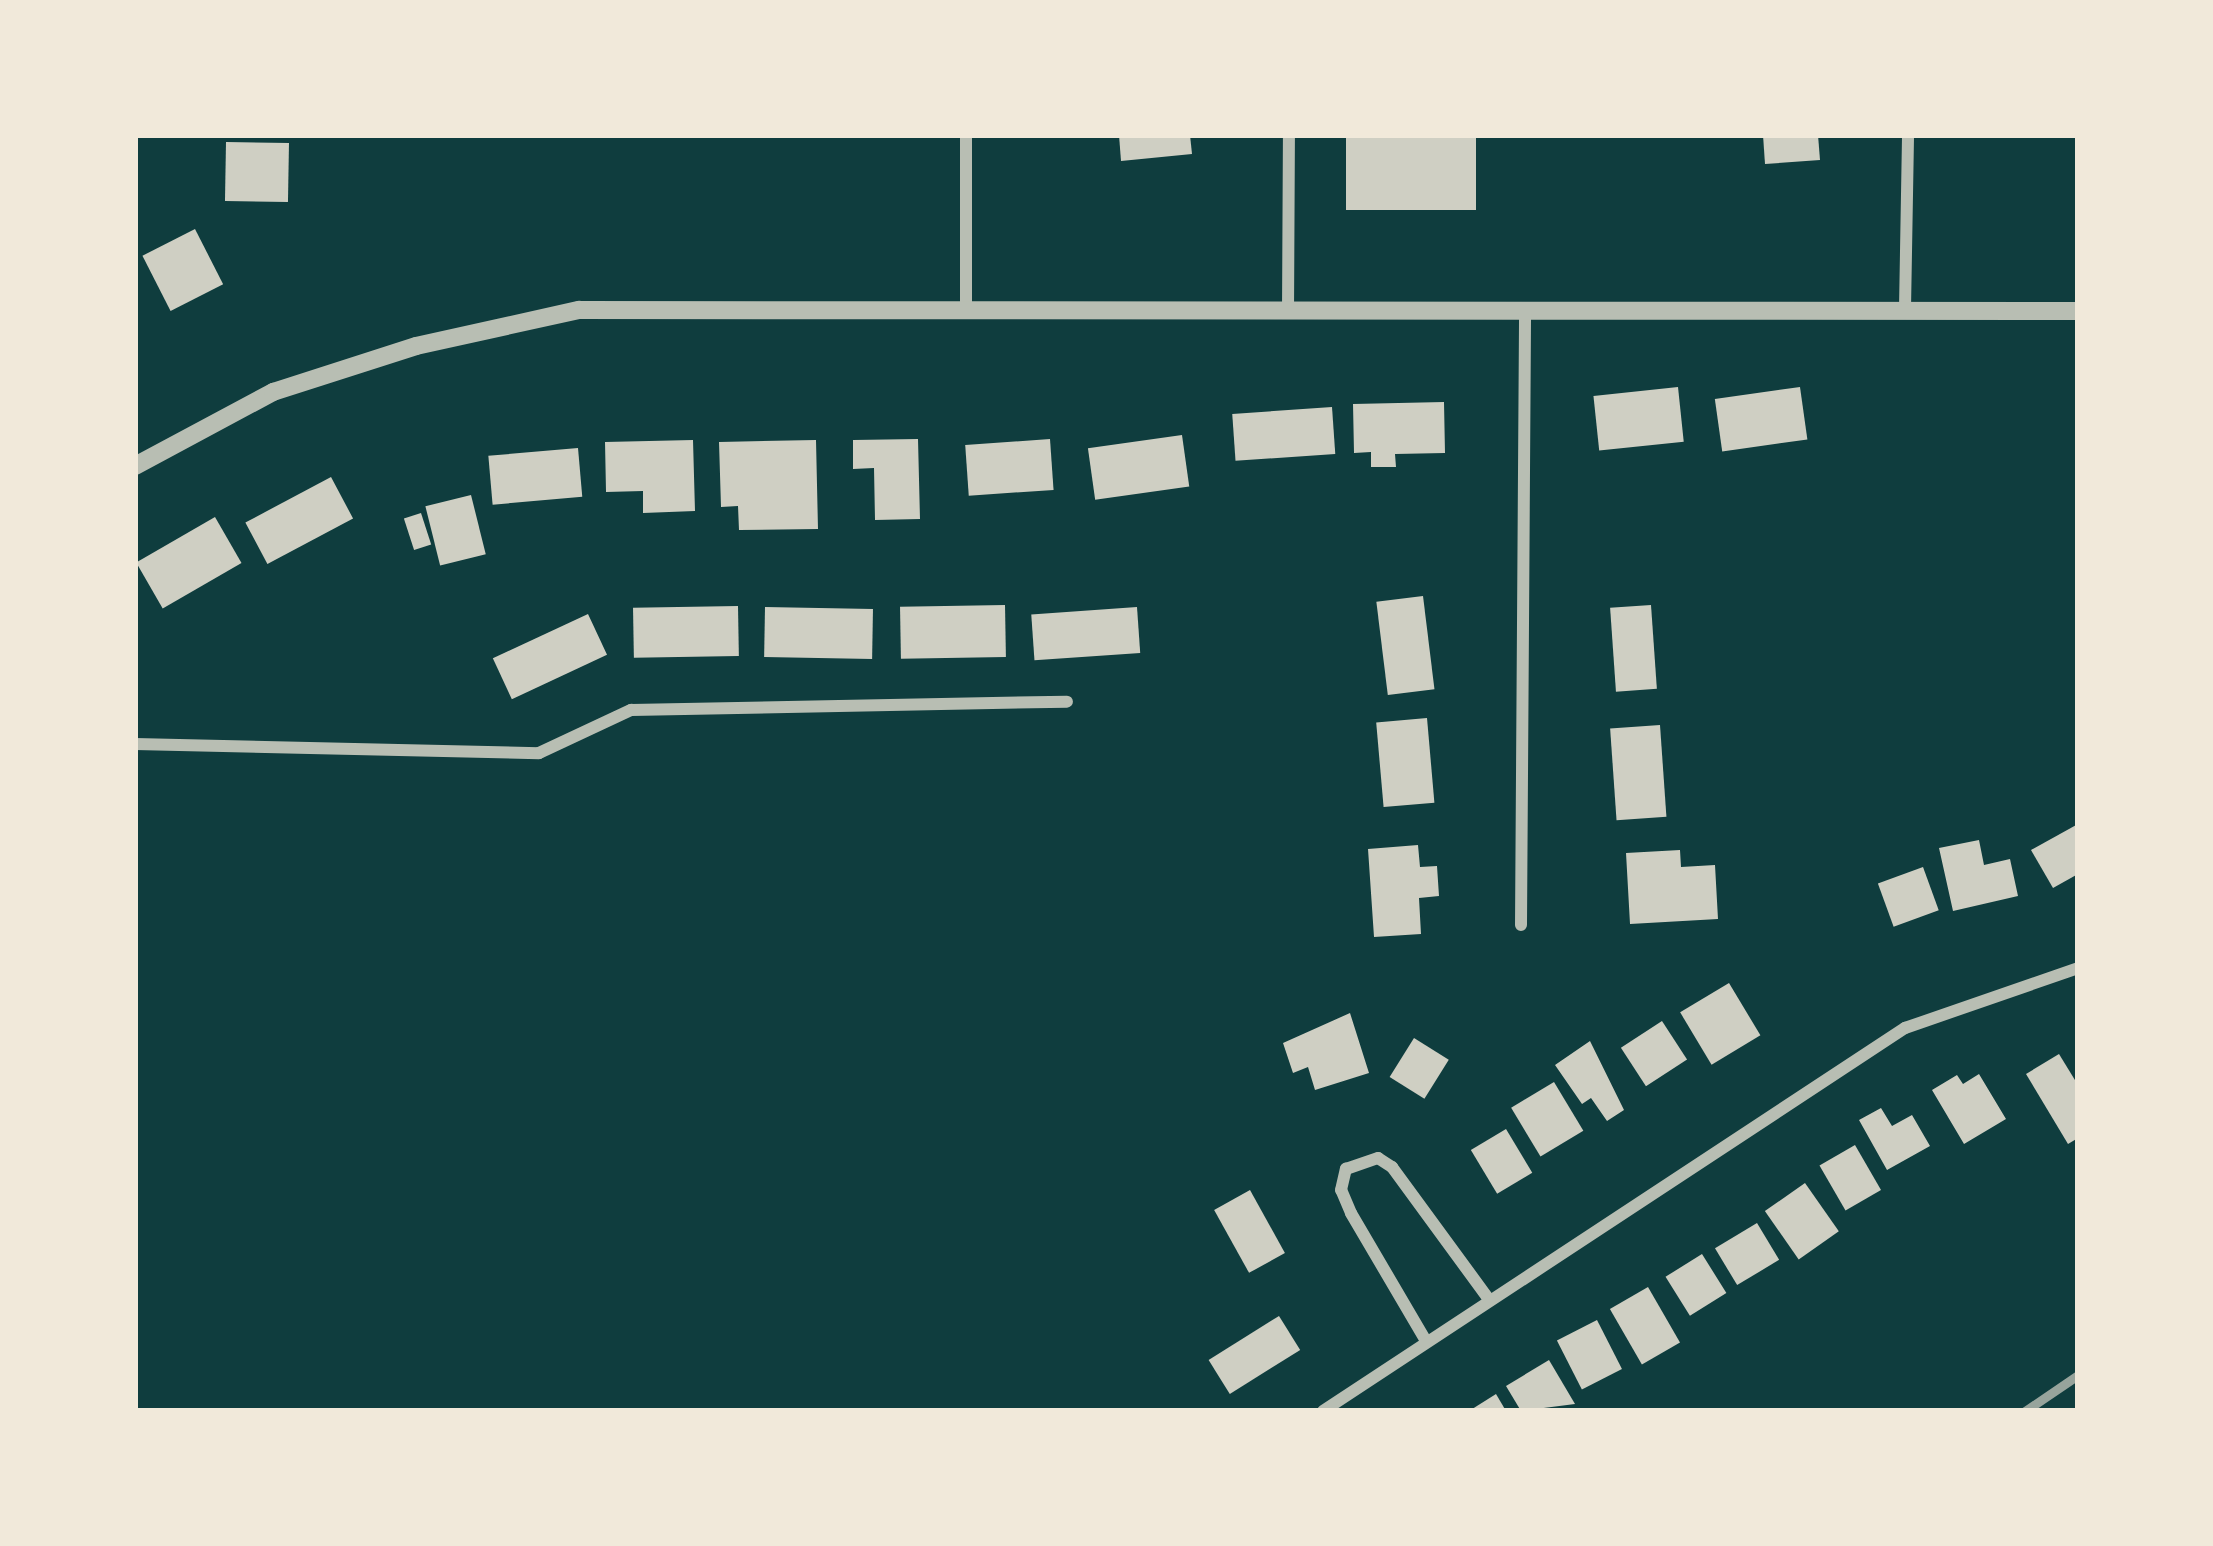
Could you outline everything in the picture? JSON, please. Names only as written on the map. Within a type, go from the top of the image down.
[{"type":"street","points":[[966,135],[966,312]]},
{"type":"street","points":[[1288,314],[1289,135]]},
{"type":"street","points":[[1905,309],[1908,135]]},
{"type":"street","points":[[135,466],[273,392],[416,346],[579,310],[1525,316],[2078,311]]},
{"type":"street","points":[[1521,925],[1525,316]]},
{"type":"street","points":[[135,744],[539,753],[631,710],[1067,702]]},
{"type":"street","points":[[1323,1411],[1488,1298],[1905,1028],[2078,968]]},
{"type":"street","points":[[1426,1341],[1351,1213],[1341,1190],[1346,1169],[1378,1158],[1392,1167],[1488,1298]]},
{"type":"building","points":[[1119,135],[1190,135],[1192,154],[1121,161]]},
{"type":"building","points":[[1346,135],[1476,135],[1476,210],[1346,210]]},
{"type":"building","points":[[1763,135],[1818,135],[1820,160],[1765,164]]},
{"type":"building","points":[[226,142],[289,143],[288,202],[225,201]]},
{"type":"building","points":[[195,229],[223,284],[171,311],[142,256]]},
{"type":"building","points":[[1678,387],[1684,442],[1599,451],[1593,396]]},
{"type":"building","points":[[1800,387],[1807,439],[1722,451],[1715,399]]},
{"type":"building","points":[[1444,402],[1445,453],[1395,454],[1396,467],[1371,467],[1371,452],[1354,453],[1353,404]]},
{"type":"building","points":[[1332,407],[1335,454],[1236,461],[1232,414]]},
{"type":"building","points":[[1182,435],[1189,486],[1095,500],[1088,448]]},
{"type":"building","points":[[918,439],[920,519],[875,520],[874,468],[853,469],[853,440]]},
{"type":"building","points":[[1050,439],[1054,490],[969,496],[965,445]]},
{"type":"building","points":[[693,440],[695,511],[643,513],[643,491],[606,492],[605,442]]},
{"type":"building","points":[[816,440],[818,529],[739,530],[738,506],[721,507],[719,442]]},
{"type":"building","points":[[578,448],[582,497],[493,505],[488,456]]},
{"type":"building","points":[[331,477],[353,518],[267,564],[245,523]]},
{"type":"building","points":[[471,495],[486,554],[440,566],[425,506]]},
{"type":"building","points":[[421,513],[431,544],[414,550],[404,519]]},
{"type":"building","points":[[215,517],[242,563],[163,608],[136,562]]},
{"type":"building","points":[[1423,596],[1434,689],[1388,695],[1376,602]]},
{"type":"building","points":[[1005,605],[1006,657],[901,659],[900,607]]},
{"type":"building","points":[[1651,605],[1657,689],[1616,692],[1610,608]]},
{"type":"building","points":[[738,606],[739,656],[634,658],[633,608]]},
{"type":"building","points":[[765,607],[873,609],[872,659],[764,657]]},
{"type":"building","points":[[1137,607],[1140,653],[1034,660],[1031,614]]},
{"type":"building","points":[[588,614],[607,655],[512,699],[493,658]]},
{"type":"building","points":[[1427,718],[1434,803],[1384,807],[1376,722]]},
{"type":"building","points":[[1660,725],[1666,817],[1617,820],[1610,728]]},
{"type":"building","points":[[2078,824],[2078,874],[2053,888],[2031,850]]},
{"type":"building","points":[[1979,840],[1984,865],[2010,859],[2018,896],[1953,911],[1939,848]]},
{"type":"building","points":[[1418,845],[1420,867],[1437,866],[1439,896],[1419,898],[1421,934],[1374,937],[1368,849]]},
{"type":"building","points":[[1680,850],[1681,867],[1715,865],[1718,919],[1630,924],[1626,853]]},
{"type":"building","points":[[1923,867],[1939,910],[1894,927],[1878,883]]},
{"type":"building","points":[[1729,983],[1760,1035],[1712,1065],[1680,1012]]},
{"type":"building","points":[[1350,1013],[1369,1073],[1315,1090],[1308,1067],[1293,1073],[1283,1043]]},
{"type":"building","points":[[1662,1021],[1687,1060],[1646,1086],[1621,1048]]},
{"type":"building","points":[[1414,1038],[1449,1060],[1424,1099],[1390,1077]]},
{"type":"building","points":[[1590,1041],[1624,1110],[1607,1121],[1591,1098],[1582,1104],[1555,1065]]},
{"type":"building","points":[[2059,1054],[2078,1085],[2078,1138],[2068,1144],[2026,1074]]},
{"type":"building","points":[[1979,1074],[2006,1119],[1964,1144],[1932,1090],[1957,1075],[1963,1084]]},
{"type":"building","points":[[1554,1082],[1583,1131],[1540,1157],[1511,1108]]},
{"type":"building","points":[[1881,1108],[1892,1126],[1912,1115],[1930,1146],[1887,1170],[1859,1120]]},
{"type":"building","points":[[1506,1129],[1532,1173],[1497,1194],[1471,1150]]},
{"type":"building","points":[[1855,1145],[1881,1190],[1845,1211],[1819,1166]]},
{"type":"building","points":[[1805,1183],[1839,1231],[1799,1259],[1765,1211]]},
{"type":"building","points":[[1250,1190],[1285,1253],[1249,1273],[1214,1210]]},
{"type":"building","points":[[1757,1223],[1779,1260],[1737,1285],[1715,1248]]},
{"type":"building","points":[[1702,1254],[1726,1293],[1690,1316],[1666,1277]]},
{"type":"building","points":[[1648,1287],[1680,1342],[1642,1364],[1610,1309]]},
{"type":"building","points":[[1279,1316],[1300,1350],[1230,1394],[1209,1360]]},
{"type":"building","points":[[1597,1320],[1622,1369],[1582,1389],[1557,1340]]},
{"type":"building","points":[[1549,1360],[1575,1404],[1521,1411],[1506,1386]]},
{"type":"building","points":[[1496,1394],[1506,1411],[1469,1411]]},
{"type":"railway","points":[[2025,1411],[2078,1375]]}]
